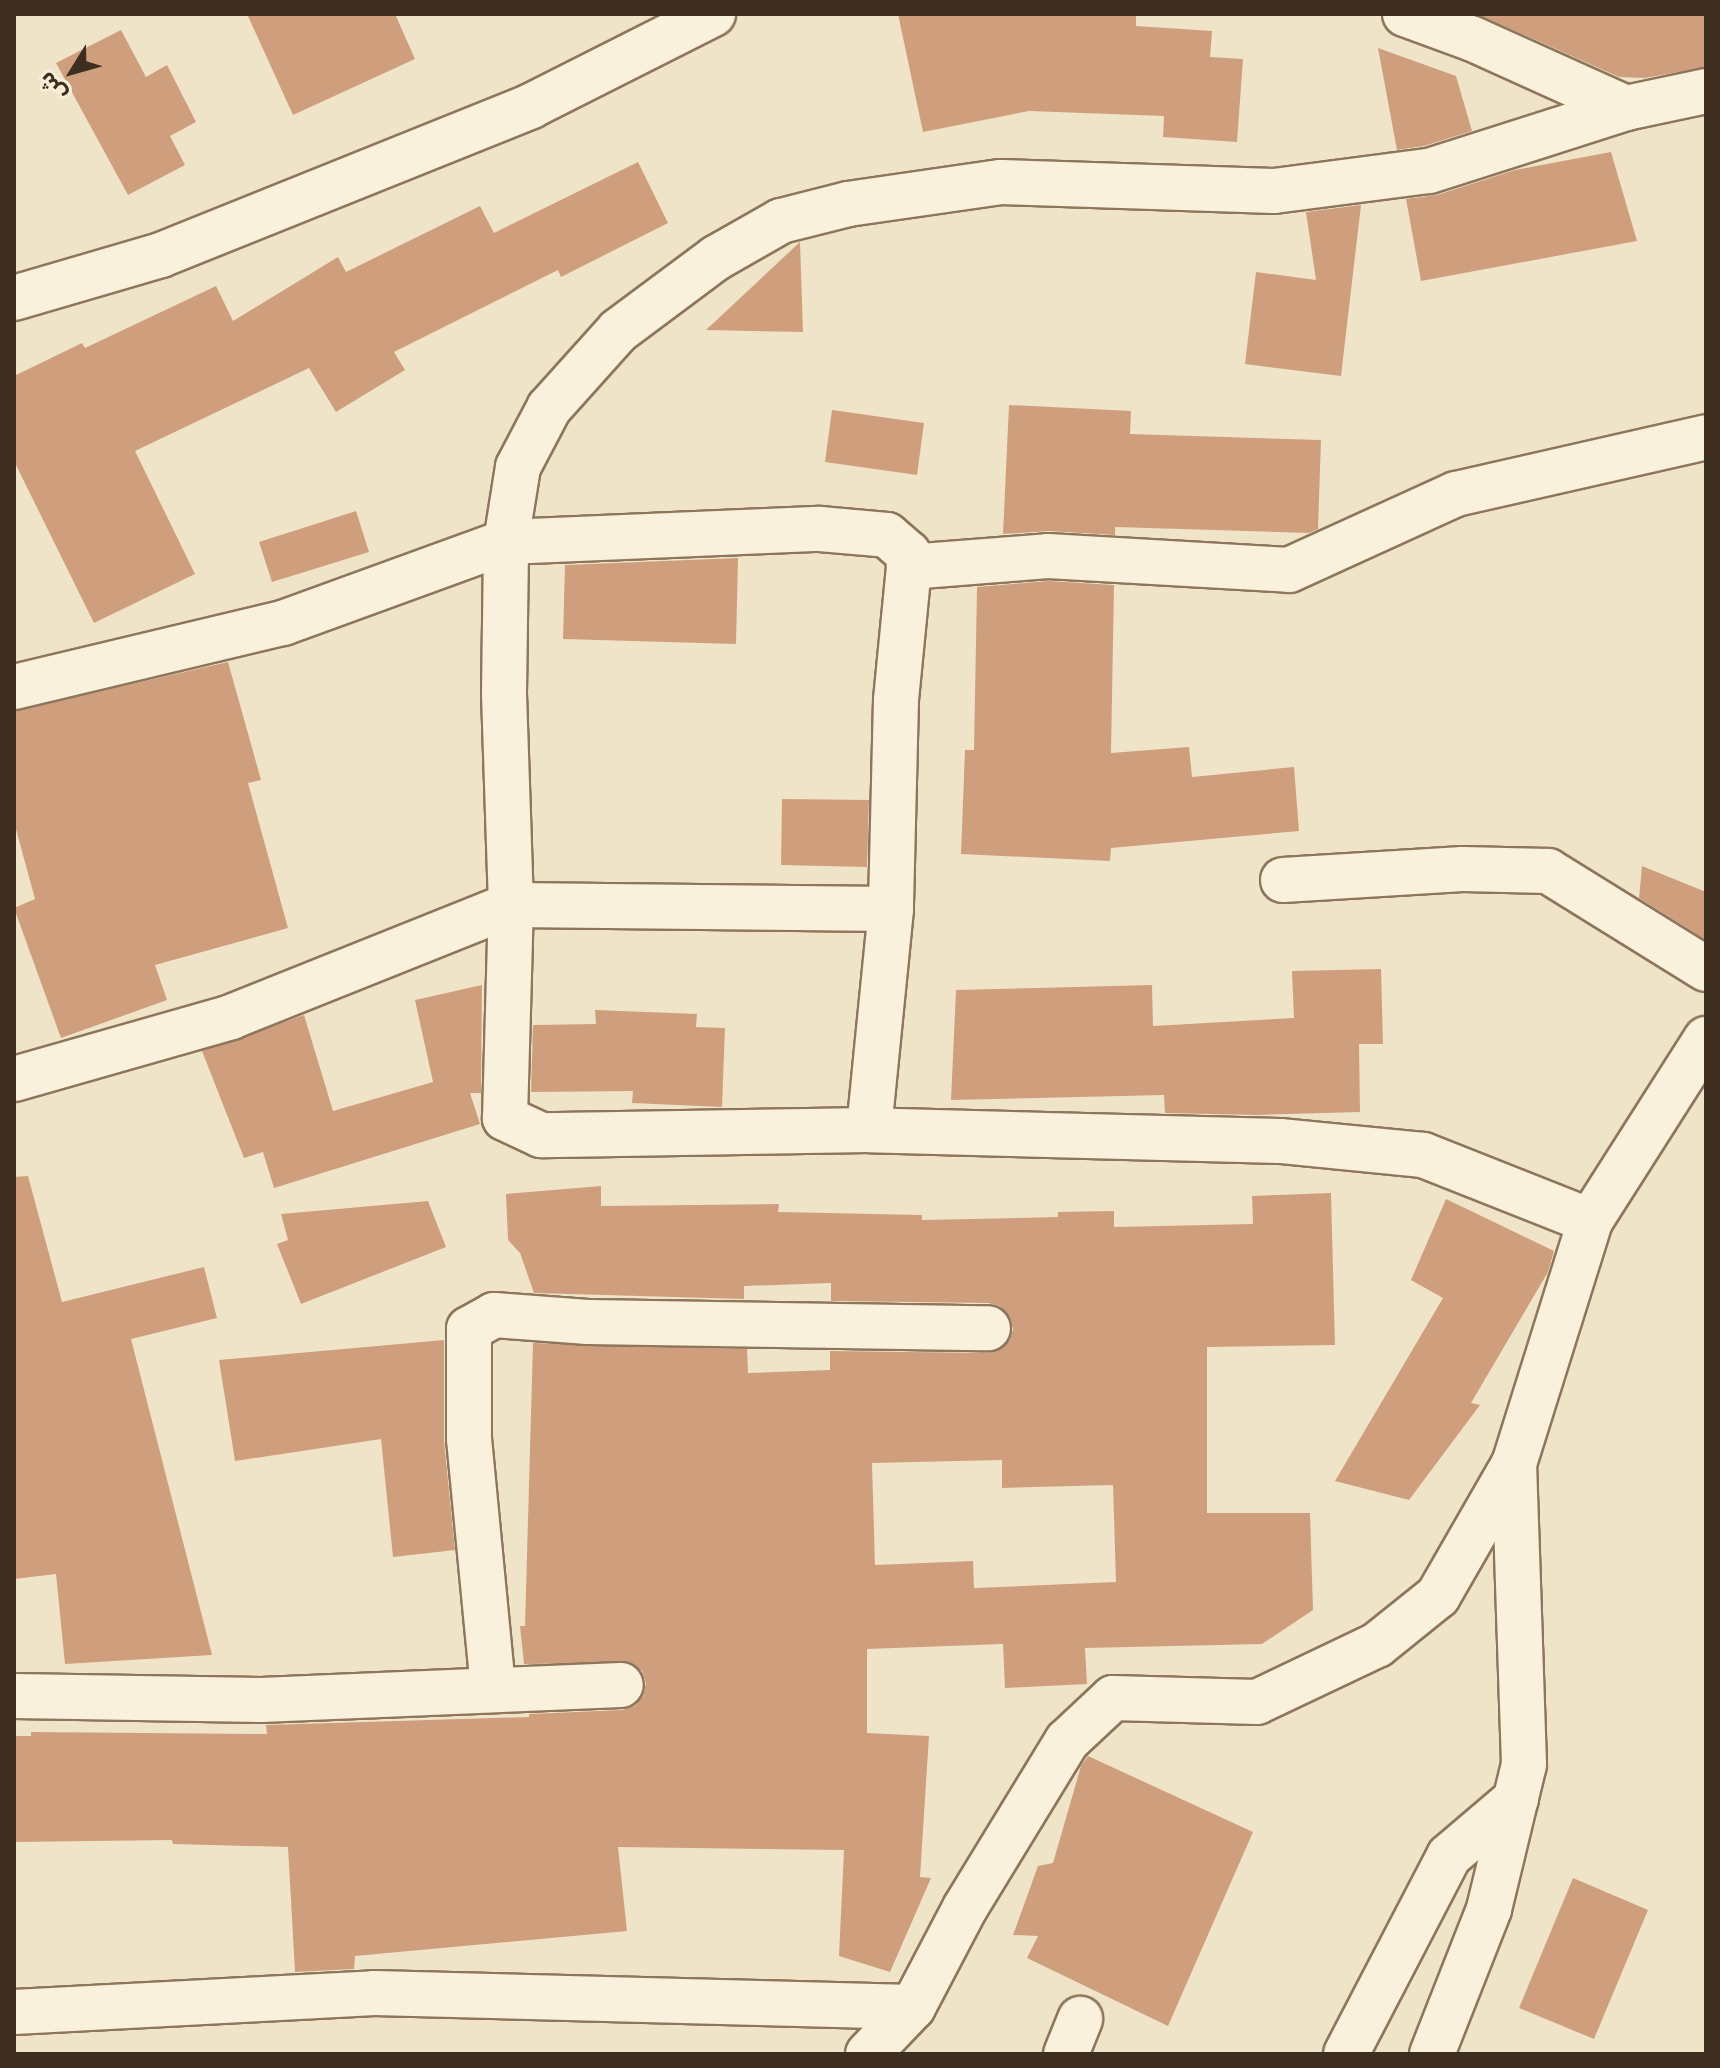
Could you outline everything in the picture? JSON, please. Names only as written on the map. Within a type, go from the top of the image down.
[{"type":"street","points":[[14,298],[161,255],[531,106],[713,14]]},
{"type":"street","points":[[1405,14],[1473,39],[1626,108]]},
{"type":"street","points":[[1590,1221],[1423,1155],[1280,1141],[869,1130],[541,1135],[505,1118],[511,905],[504,693],[506,542],[518,467],[549,408],[618,331],[716,258],[781,221],[848,204],[1001,182],[1274,191],[1429,171],[1626,108],[1706,91]]},
{"type":"street","points":[[909,567],[1048,556],[1289,570],[1456,494],[1706,437]]},
{"type":"street","points":[[14,687],[283,623],[506,542],[820,529],[887,535],[908,553],[909,567],[896,700],[891,909],[869,1130]]},
{"type":"street","points":[[1283,880],[1463,869],[1548,871],[1706,969]]},
{"type":"street","points":[[14,1079],[231,1017],[511,905],[891,909]]},
{"type":"street","points":[[868,2054],[913,2007],[965,1908],[1067,1741],[1113,1698],[1257,1702],[1377,1645],[1438,1596],[1514,1464],[1590,1221],[1706,1039]]},
{"type":"street","points":[[493,1688],[469,1439],[469,1329],[494,1315],[588,1322],[988,1328]]},
{"type":"street","points":[[1432,2054],[1489,1909],[1524,1764],[1514,1464]]},
{"type":"street","points":[[14,1696],[261,1700],[621,1685]]},
{"type":"street","points":[[1346,2054],[1449,1856],[1516,1799]]},
{"type":"street","points":[[14,2012],[374,1993],[913,2007]]},
{"type":"building","points":[[247,14],[395,14],[415,59],[293,115]]},
{"type":"building","points":[[898,14],[1136,14],[1136,26],[1212,31],[1210,57],[1243,59],[1237,142],[1163,137],[1164,116],[1029,111],[923,132]]},
{"type":"building","points":[[1477,14],[1706,14],[1706,67],[1645,78],[1619,77]]},
{"type":"building","points":[[121,30],[146,77],[167,65],[196,122],[170,136],[185,165],[128,195],[56,63]]},
{"type":"building","points":[[1378,48],[1456,76],[1472,131],[1424,146],[1397,150]]},
{"type":"building","points":[[1611,152],[1637,241],[1421,281],[1406,199],[1437,195],[1515,170]]},
{"type":"building","points":[[638,162],[668,223],[561,277],[558,270],[394,352],[405,370],[336,412],[309,368],[135,451],[195,574],[94,623],[14,461],[14,376],[82,343],[85,348],[216,286],[233,321],[338,257],[346,272],[480,206],[494,233]]},
{"type":"building","points":[[1361,205],[1341,376],[1245,364],[1256,272],[1316,280],[1306,212]]},
{"type":"building","points":[[800,242],[803,332],[706,330]]},
{"type":"building","points":[[1009,405],[1131,411],[1130,434],[1321,440],[1318,529],[1309,533],[1115,527],[1115,535],[1049,531],[1003,534]]},
{"type":"building","points":[[832,410],[924,423],[917,475],[825,462]]},
{"type":"building","points":[[356,511],[369,552],[272,582],[259,542]]},
{"type":"building","points":[[738,558],[736,644],[563,639],[565,565]]},
{"type":"building","points":[[1048,581],[1114,585],[1111,753],[1189,747],[1192,777],[1294,767],[1299,831],[1111,848],[1110,861],[961,854],[965,750],[974,750],[977,587]]},
{"type":"building","points":[[228,662],[261,780],[248,783],[288,928],[155,965],[167,1000],[61,1038],[14,908],[35,899],[14,822],[14,711]]},
{"type":"building","points":[[782,799],[869,800],[867,867],[781,865]]},
{"type":"building","points":[[1642,866],[1706,892],[1706,940],[1639,898]]},
{"type":"building","points":[[1381,969],[1383,1044],[1359,1044],[1360,1112],[1257,1115],[1165,1113],[1164,1095],[951,1100],[956,990],[1152,985],[1153,1026],[1294,1018],[1292,971]]},
{"type":"building","points":[[482,985],[481,1093],[470,1093],[480,1124],[274,1188],[263,1152],[244,1158],[202,1051],[304,1015],[333,1111],[433,1082],[415,1000]]},
{"type":"building","points":[[595,1010],[697,1014],[696,1027],[725,1028],[722,1107],[632,1103],[633,1091],[531,1092],[533,1025],[596,1024]]},
{"type":"building","points":[[28,1176],[62,1302],[204,1267],[217,1318],[131,1339],[212,1655],[65,1664],[56,1574],[14,1579],[14,1177]]},
{"type":"building","points":[[601,1186],[601,1206],[779,1204],[778,1212],[922,1215],[922,1220],[1058,1217],[1058,1212],[1114,1211],[1114,1227],[1253,1224],[1252,1196],[1331,1193],[1335,1345],[1207,1347],[1207,1513],[1310,1513],[1313,1610],[1262,1644],[1085,1648],[1087,1684],[1005,1688],[1003,1644],[867,1649],[867,1733],[929,1736],[920,1877],[931,1878],[890,1972],[839,1956],[844,1850],[618,1847],[627,1931],[355,1956],[354,1969],[295,1972],[288,1847],[173,1844],[172,1840],[14,1842],[14,1736],[31,1736],[31,1732],[267,1734],[266,1725],[529,1717],[529,1714],[622,1710],[635,1706],[643,1696],[646,1683],[642,1671],[632,1663],[524,1664],[520,1626],[525,1626],[533,1343],[747,1349],[748,1373],[830,1370],[830,1351],[988,1353],[1001,1349],[1010,1340],[1013,1329],[1010,1317],[1000,1306],[988,1303],[831,1301],[831,1283],[744,1286],[744,1299],[534,1293],[520,1253],[508,1240],[506,1194]],"holes":[[[1002,1460],[1002,1488],[1113,1485],[1116,1582],[974,1588],[973,1561],[875,1565],[872,1463]]]},
{"type":"building","points":[[1446,1199],[1554,1251],[1548,1272],[1471,1403],[1480,1405],[1409,1500],[1335,1481],[1443,1298],[1411,1280]]},
{"type":"building","points":[[428,1201],[446,1247],[301,1304],[277,1244],[288,1240],[281,1214]]},
{"type":"building","points":[[444,1340],[444,1441],[455,1550],[393,1557],[381,1439],[235,1461],[219,1360]]},
{"type":"building","points":[[1088,1756],[1253,1832],[1168,2026],[1027,1958],[1038,1936],[1013,1935],[1038,1866],[1053,1863],[1081,1766]]},
{"type":"building","points":[[1573,1878],[1648,1910],[1594,2039],[1519,2008]]}]
